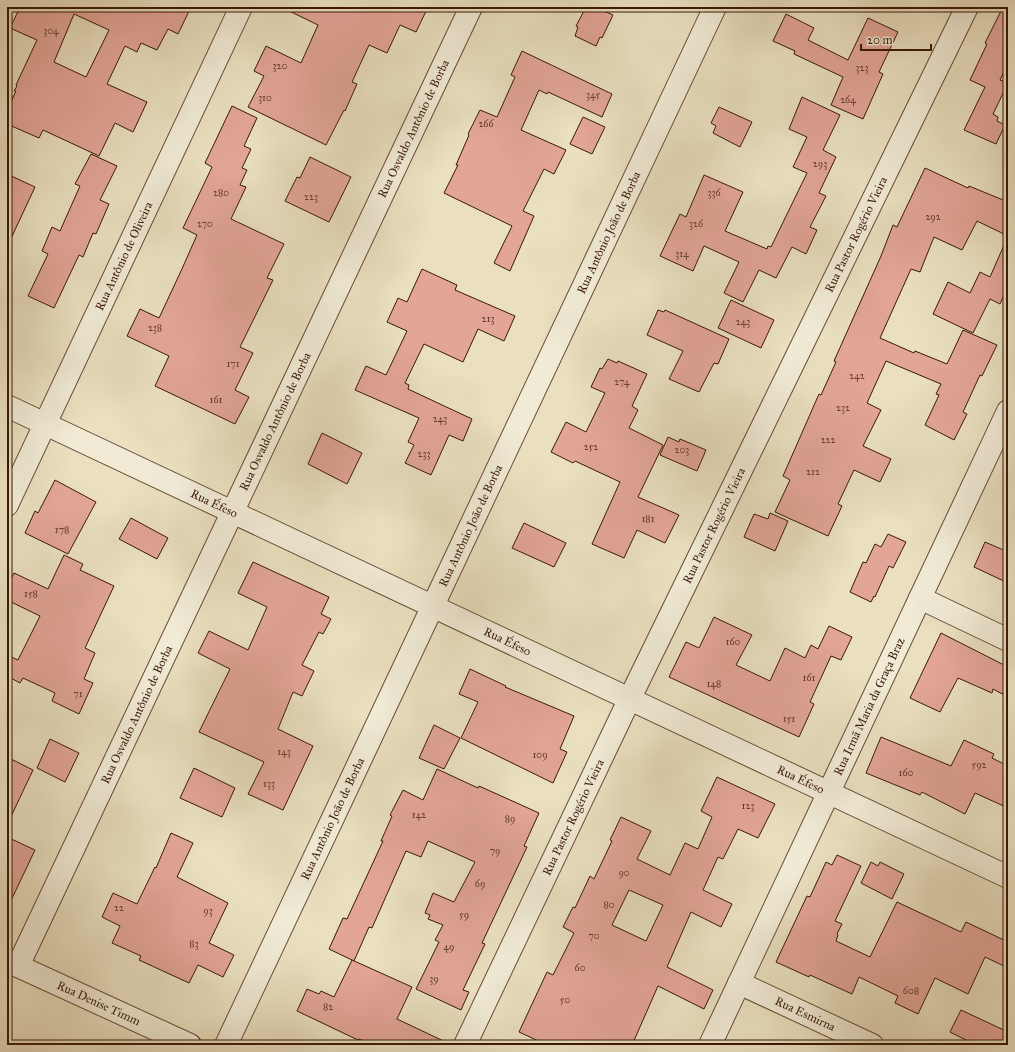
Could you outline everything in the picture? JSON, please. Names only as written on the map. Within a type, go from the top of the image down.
[{"type":"street","name":"Rua Antônio de Oliveira","points":[[7,505],[242,7]]},
{"type":"street","name":"Rua Osvaldo Antônio de Borba","points":[[12,963],[232,512],[471,7]]},
{"type":"street","name":"Rua Antônio João de Borba","points":[[226,1045],[715,7]]},
{"type":"street","name":"Rua Pastor Rogério Vieira","points":[[465,1045],[630,698],[967,7]]},
{"type":"street","name":"Rua Éfeso","points":[[7,406],[1008,877]]},
{"type":"street","name":"Rua Irmã Maria da Graça Braz","points":[[710,1045],[1008,411]]},
{"type":"street","points":[[920,598],[1008,640]]},
{"type":"street","name":"Rua Denise Timm","points":[[12,963],[190,1045]]},
{"type":"street","name":"Rua Esmirna","points":[[739,983],[872,1045]]},
{"type":"building","points":[[20,7],[191,7],[178,34],[168,29],[157,50],[141,43],[137,52],[125,46],[107,84],[147,102],[133,132],[115,123],[99,156],[43,130],[39,138],[7,124],[7,110],[16,91],[14,91],[17,86],[16,85],[37,40],[10,28]],"holes":[[[74,14],[109,30],[86,77],[54,62]]]},
{"type":"building","points":[[281,7],[428,7],[416,32],[400,25],[387,53],[369,45],[352,82],[357,84],[345,111],[344,110],[326,145],[248,107],[264,76],[254,71],[266,46],[301,63],[318,25]]},
{"type":"building","points":[[586,7],[595,7],[613,15],[602,38],[600,37],[596,46],[575,36],[578,27],[576,26]]},
{"type":"building","points":[[1003,7],[1008,7],[1008,63],[1000,80],[1008,83],[993,114],[998,117],[997,121],[1005,125],[996,144],[964,130],[985,87],[970,80],[987,44],[985,43]]},
{"type":"building","points":[[786,14],[814,28],[808,40],[848,60],[868,18],[898,32],[879,72],[883,74],[863,119],[831,105],[843,77],[794,54],[795,51],[773,41]]},
{"type":"building","points":[[522,51],[612,94],[602,117],[548,92],[547,94],[539,90],[521,130],[566,150],[554,174],[544,169],[523,211],[534,216],[510,271],[494,263],[512,226],[444,193],[458,165],[456,165],[469,135],[468,134],[480,110],[497,117],[515,77],[511,75]]},
{"type":"building","points":[[802,97],[840,115],[823,150],[836,157],[819,193],[826,196],[810,227],[817,230],[806,254],[792,247],[776,278],[759,270],[743,302],[724,293],[739,262],[704,246],[693,271],[660,256],[680,214],[686,217],[704,175],[743,192],[725,231],[767,249],[768,246],[771,247],[807,173],[793,167],[807,137],[789,129]]},
{"type":"building","points":[[232,106],[257,118],[244,146],[251,149],[242,168],[247,170],[240,185],[246,187],[231,219],[284,244],[267,278],[273,280],[240,347],[253,353],[235,390],[249,397],[235,424],[155,386],[169,356],[127,336],[140,309],[159,318],[181,271],[197,235],[183,228],[212,167],[205,163]]},
{"type":"building","points":[[719,107],[752,122],[740,147],[713,133],[716,126],[711,123]]},
{"type":"building","points":[[583,117],[605,127],[592,154],[570,144]]},
{"type":"building","points":[[91,154],[117,166],[100,200],[109,204],[96,234],[93,233],[83,257],[79,255],[54,308],[28,296],[48,254],[42,251],[52,227],[60,231],[80,186],[75,184]]},
{"type":"building","points":[[310,157],[351,177],[329,222],[285,201],[297,177],[300,178]]},
{"type":"building","points":[[925,168],[968,188],[969,186],[1008,202],[1008,236],[977,221],[962,250],[934,237],[920,272],[911,269],[880,338],[914,353],[915,351],[947,364],[963,330],[997,345],[982,376],[980,375],[963,412],[967,414],[954,440],[925,425],[939,395],[936,394],[941,384],[886,361],[867,403],[881,410],[863,446],[891,459],[880,482],[854,470],[838,504],[842,506],[828,536],[775,512],[790,480],[783,476],[819,394],[821,395],[836,362],[834,361],[881,256],[893,225],[897,227]]},
{"type":"building","points":[[7,174],[35,187],[7,247]]},
{"type":"building","points":[[1008,236],[1008,286],[1000,304],[990,299],[973,333],[933,314],[948,282],[970,293],[980,272],[990,277]]},
{"type":"building","points":[[422,269],[457,285],[455,290],[515,316],[504,341],[478,329],[463,362],[424,344],[405,383],[409,385],[408,389],[472,419],[463,441],[449,435],[431,475],[405,463],[414,445],[408,442],[419,418],[355,390],[366,366],[386,375],[407,331],[387,322],[398,298],[407,302]]},
{"type":"building","points":[[731,300],[774,320],[761,348],[718,328]]},
{"type":"building","points":[[658,310],[664,312],[665,310],[729,339],[718,364],[714,363],[699,392],[669,379],[683,351],[647,335]]},
{"type":"building","points":[[608,359],[617,363],[618,361],[647,374],[632,406],[638,410],[629,428],[663,445],[638,497],[679,515],[665,543],[637,530],[624,558],[592,544],[620,482],[575,461],[573,463],[551,452],[566,422],[586,432],[605,393],[591,387],[600,368],[602,369]]},
{"type":"building","points":[[322,433],[362,453],[347,484],[308,464]]},
{"type":"building","points":[[668,437],[679,442],[680,439],[706,450],[697,471],[660,455]]},
{"type":"building","points":[[55,480],[96,502],[68,554],[25,533],[35,511],[38,513]]},
{"type":"building","points":[[770,513],[788,521],[775,551],[744,537],[754,514],[768,519]]},
{"type":"building","points":[[131,518],[168,538],[157,559],[119,539]]},
{"type":"building","points":[[524,523],[566,543],[554,567],[512,548]]},
{"type":"building","points":[[888,534],[906,542],[893,568],[889,566],[875,597],[874,596],[871,602],[850,592],[863,562],[866,563],[875,544],[881,547]]},
{"type":"building","points":[[985,542],[1008,552],[1008,583],[974,567]]},
{"type":"building","points":[[64,555],[83,564],[80,570],[114,586],[85,648],[95,653],[84,679],[93,683],[79,714],[52,701],[55,693],[23,678],[20,683],[7,676],[7,655],[18,660],[40,616],[7,600],[7,587],[14,573],[48,589]]},
{"type":"building","points":[[253,562],[329,597],[321,614],[331,619],[323,634],[319,632],[302,665],[314,671],[302,696],[293,692],[278,729],[313,746],[283,810],[248,794],[264,762],[199,732],[230,669],[198,653],[209,631],[248,650],[267,607],[238,593]]},
{"type":"building","points":[[714,617],[752,635],[736,665],[770,681],[785,648],[805,658],[811,645],[818,649],[829,626],[852,637],[841,660],[831,656],[810,702],[814,704],[799,737],[669,677],[686,642],[699,648]]},
{"type":"building","points":[[941,633],[1008,667],[1008,697],[993,689],[992,693],[958,678],[940,712],[910,698]]},
{"type":"building","points":[[470,669],[506,686],[505,687],[574,716],[560,749],[567,752],[553,783],[461,738],[478,702],[459,694]]},
{"type":"building","points":[[434,725],[460,738],[444,769],[419,758]]},
{"type":"building","points":[[881,737],[951,766],[964,740],[994,754],[992,758],[1008,766],[1008,808],[975,793],[965,814],[922,792],[920,795],[866,773]]},
{"type":"building","points":[[50,739],[79,753],[65,782],[37,768]]},
{"type":"building","points":[[7,757],[33,770],[7,825]]},
{"type":"building","points":[[194,768],[235,788],[222,817],[180,798]]},
{"type":"building","points":[[437,769],[478,788],[479,786],[539,813],[524,846],[527,847],[482,943],[485,944],[463,990],[469,992],[461,1010],[416,989],[439,942],[435,940],[443,925],[428,919],[430,915],[425,913],[433,893],[454,902],[475,862],[428,841],[421,857],[406,851],[372,928],[369,927],[354,961],[329,949],[343,918],[347,919],[383,841],[381,841],[392,816],[390,815],[403,790],[423,800]]},
{"type":"building","points":[[717,777],[775,804],[758,838],[738,829],[723,859],[718,857],[703,890],[732,904],[721,927],[691,912],[667,967],[713,990],[704,1009],[658,986],[632,1045],[547,1045],[519,1032],[547,972],[553,975],[574,933],[563,927],[573,907],[575,908],[590,876],[594,879],[612,841],[610,840],[621,817],[651,831],[637,859],[670,875],[685,843],[698,849],[712,817],[701,811]],"holes":[[[629,890],[663,905],[646,941],[612,925]]]},
{"type":"building","points":[[171,833],[193,843],[177,877],[228,903],[209,943],[234,955],[223,977],[198,965],[189,983],[139,960],[141,956],[112,943],[120,926],[102,917],[113,893],[137,904],[155,867],[156,868]]},
{"type":"building","points":[[7,837],[35,850],[7,909]]},
{"type":"building","points":[[837,855],[861,866],[835,921],[842,924],[837,934],[836,941],[870,957],[897,902],[961,932],[966,922],[1008,942],[1008,968],[985,957],[968,994],[935,978],[918,1014],[895,1003],[898,996],[859,977],[852,994],[810,975],[809,977],[776,962],[807,896],[810,897],[826,862],[832,865]]},
{"type":"building","points":[[871,862],[878,866],[880,862],[904,874],[892,899],[861,883]]},
{"type":"building","points":[[352,960],[412,987],[397,1019],[452,1045],[373,1045],[359,1039],[358,1040],[297,1011],[307,989],[319,994],[321,991],[334,997]]},
{"type":"building","points":[[961,1010],[1008,1032],[1008,1045],[976,1045],[950,1032]]}]
